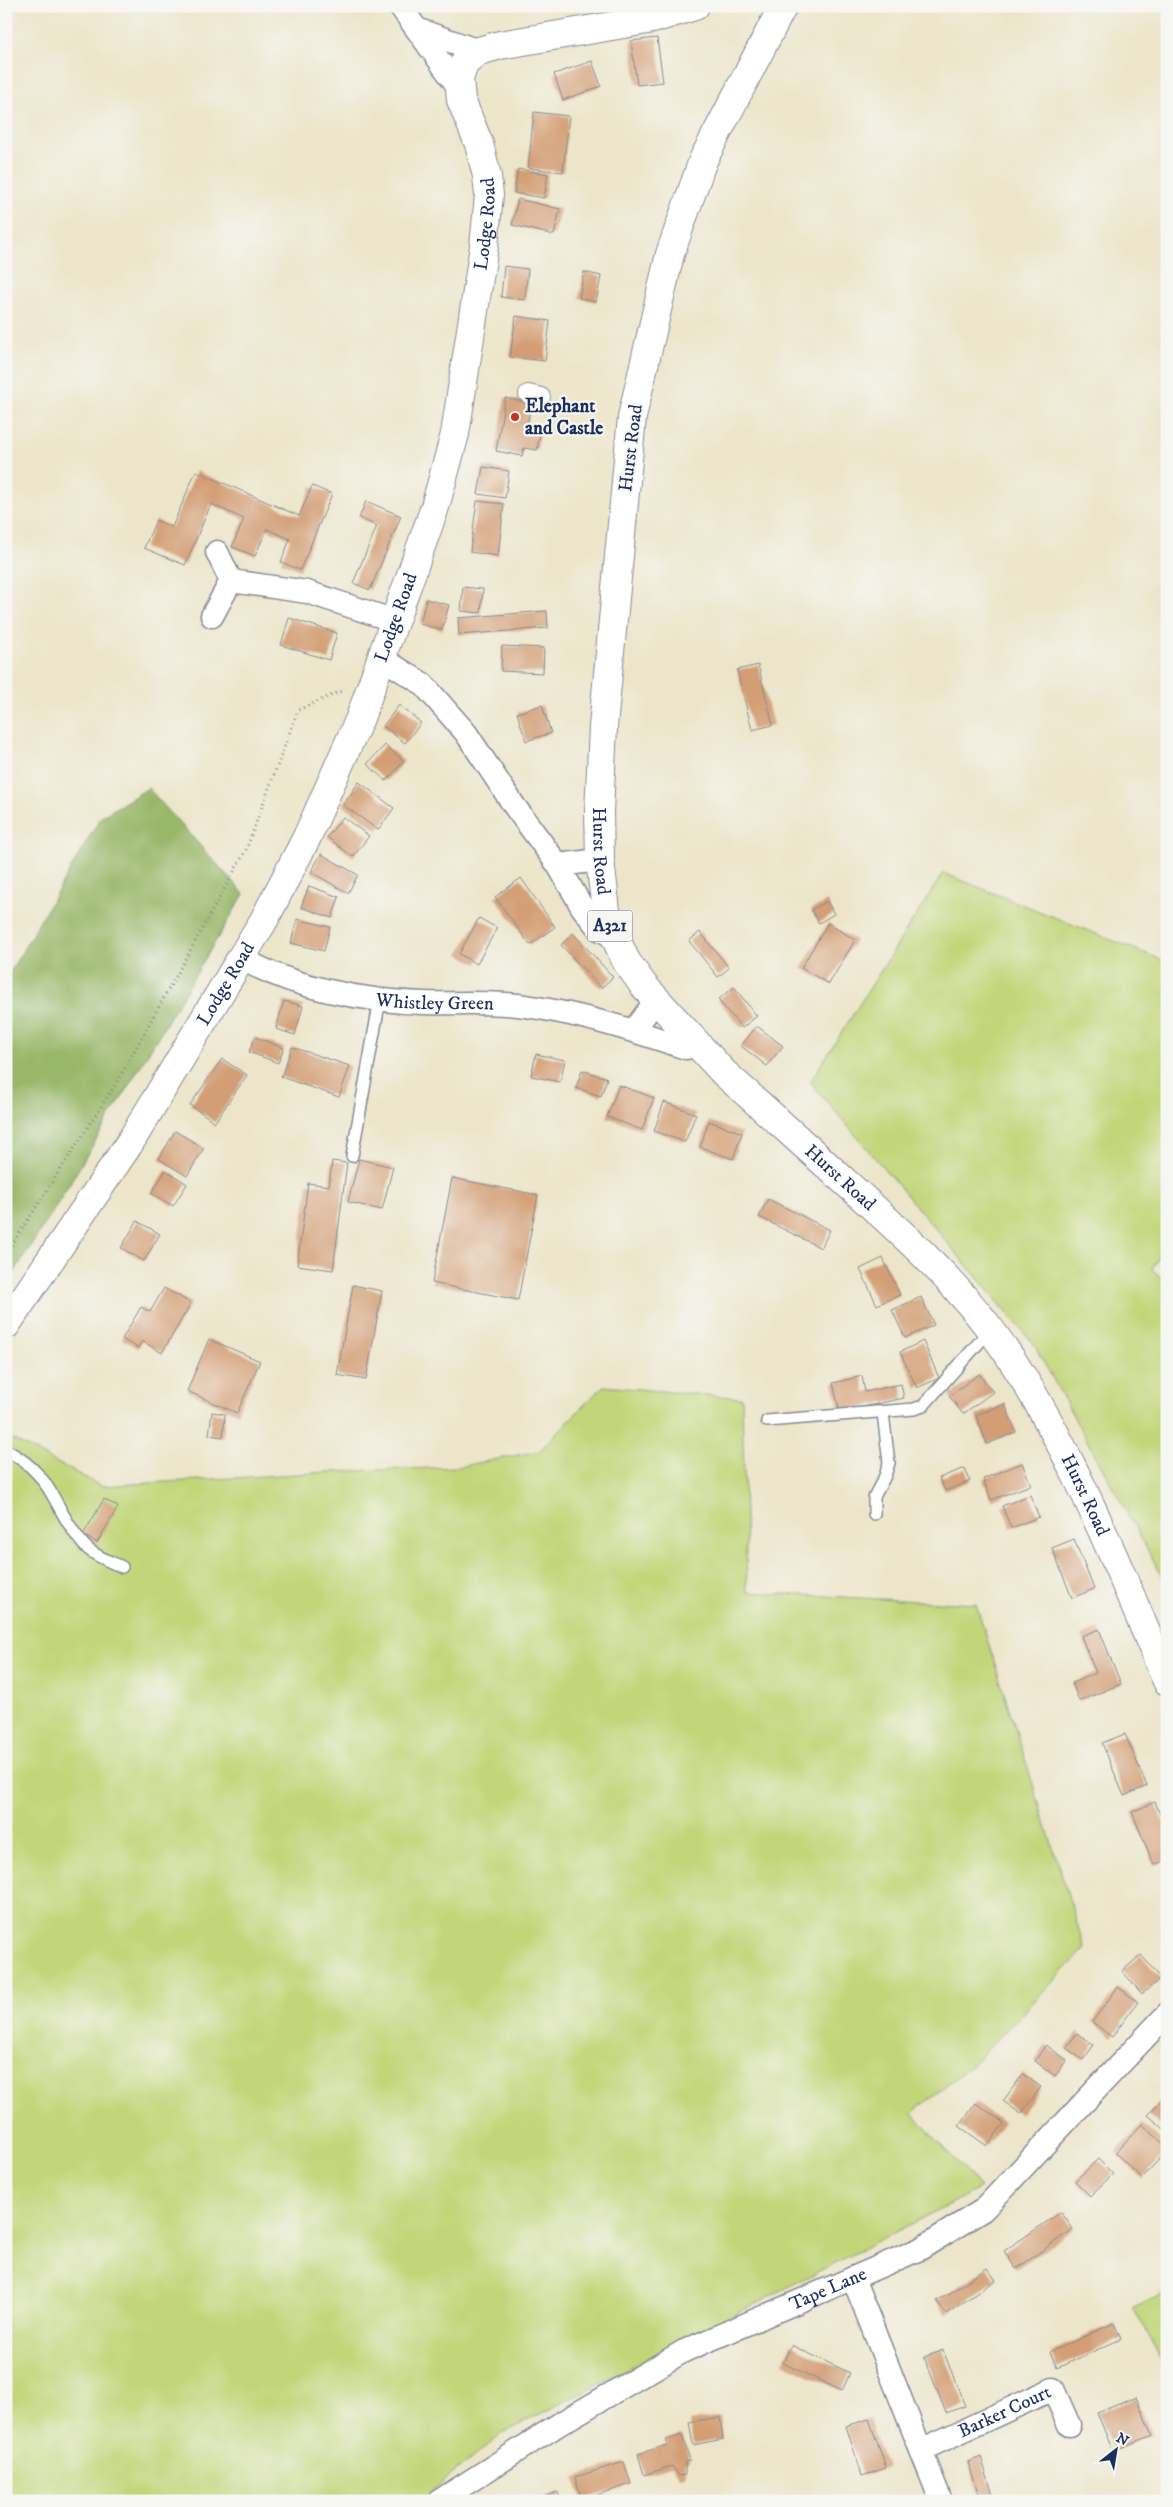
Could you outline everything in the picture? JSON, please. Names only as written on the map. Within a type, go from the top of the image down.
[{"type":"main road","points":[[459,88],[458,79],[464,64],[479,51],[500,45],[653,19],[694,6]]},
{"type":"main road","name":"Hurst Road","points":[[783,6],[703,160],[670,254],[632,417],[602,727],[599,812],[600,860],[607,919],[626,961],[656,1000],[724,1073],[908,1239],[957,1290],[990,1330],[1011,1359],[1058,1438],[1167,1680]]},
{"type":"main road","name":"Lodge Road","points":[[6,1325],[129,1144],[264,920],[307,837],[352,737],[435,507],[455,434],[484,246],[489,195],[487,176],[472,121],[461,100],[459,88]]},
{"type":"street","points":[[400,6],[459,88]]},
{"type":"street","points":[[419,30],[479,51]]},
{"type":"street","points":[[217,552],[231,581]]},
{"type":"street","points":[[231,581],[307,592],[394,621]]},
{"type":"street","points":[[212,616],[231,581]]},
{"type":"street","points":[[376,668],[422,684],[466,732],[516,808],[558,865],[582,907],[599,929],[614,937]]},
{"type":"street","points":[[558,865],[600,860]]},
{"type":"street","name":"Whistley Green","points":[[241,958],[284,980],[380,999],[532,1007],[579,1015],[634,1030],[686,1048],[698,1045]]},
{"type":"street","points":[[634,1030],[656,1000]]},
{"type":"street","name":"Tape Lane","points":[[439,2501],[562,2422],[684,2351],[920,2249],[983,2210],[1167,2014]]},
{"type":"street","points":[[853,2278],[941,2501]]},
{"type":"street","name":"Barker Court","points":[[921,2450],[1052,2389],[1070,2425]]},
{"type":"lane","points":[[352,1156],[380,999]]},
{"type":"lane","points":[[767,1422],[883,1413],[923,1406],[990,1330]]},
{"type":"lane","points":[[874,1514],[874,1497],[885,1476],[889,1463],[883,1413]]},
{"type":"lane","points":[[6,1450],[21,1458],[41,1475],[83,1545],[100,1557],[122,1567]]},
{"type":"path","points":[[6,1254],[117,1082],[246,850],[298,710],[376,668]]},
{"type":"green space","points":[[148,788],[244,894],[58,1203],[6,1285],[6,979],[101,817]]},
{"type":"green space","points":[[943,873],[1167,962],[1167,1244],[1152,1269],[1167,1283],[1167,1585],[1033,1343],[810,1082]]},
{"type":"green space","points":[[603,1386],[742,1398],[747,1592],[976,1604],[1085,1949],[972,2065],[912,2113],[981,2188],[501,2434],[420,2501],[6,2501],[6,1436],[101,1486],[330,1472],[458,1467],[539,1451]]},
{"type":"green space","points":[[1167,2293],[1167,2369],[1133,2307]]},
{"type":"building","points":[[657,38],[663,82],[637,85],[631,41]]},
{"type":"building","points":[[592,61],[601,86],[563,100],[554,74]]},
{"type":"building","points":[[534,112],[569,116],[563,172],[528,168]]},
{"type":"building","points":[[518,169],[548,174],[544,198],[514,193]]},
{"type":"building","points":[[518,199],[560,209],[554,235],[512,225]]},
{"type":"building","points":[[504,266],[528,269],[525,300],[501,297]]},
{"type":"building","points":[[584,272],[601,276],[596,302],[579,298]]},
{"type":"building","points":[[516,316],[550,321],[545,361],[510,357]]},
{"type":"building","name":"Elephant and Castle","points":[[505,398],[531,403],[526,432],[540,434],[537,450],[524,448],[522,456],[496,451]]},
{"type":"building","points":[[483,467],[509,471],[505,498],[478,494]]},
{"type":"building","points":[[196,471],[299,516],[312,486],[332,494],[300,570],[281,562],[290,539],[267,529],[255,556],[232,547],[244,519],[211,504],[185,565],[144,548],[156,520],[172,527]]},
{"type":"building","points":[[366,501],[401,516],[370,590],[353,583],[377,526],[359,518]]},
{"type":"building","points":[[477,501],[504,504],[498,556],[470,552]]},
{"type":"building","points":[[463,587],[483,589],[481,613],[461,611]]},
{"type":"building","points":[[426,599],[449,605],[442,630],[420,624]]},
{"type":"building","points":[[547,611],[548,628],[459,635],[458,618]]},
{"type":"building","points":[[289,618],[337,633],[329,660],[281,645]]},
{"type":"building","points":[[502,646],[544,648],[543,673],[501,671]]},
{"type":"building","points":[[758,665],[773,725],[752,730],[737,670]]},
{"type":"building","points":[[399,705],[421,723],[405,743],[383,726]]},
{"type":"building","points":[[542,705],[551,733],[526,741],[517,713]]},
{"type":"building","points":[[385,745],[404,761],[386,781],[367,764]]},
{"type":"building","points":[[359,782],[394,808],[378,830],[343,805]]},
{"type":"building","points":[[343,817],[369,836],[353,857],[327,837]]},
{"type":"building","points":[[321,854],[358,875],[348,893],[311,872]]},
{"type":"building","points":[[521,878],[555,927],[530,945],[495,897]]},
{"type":"building","points":[[309,886],[339,897],[332,918],[301,907]]},
{"type":"building","points":[[827,901],[834,914],[819,923],[811,910]]},
{"type":"building","points":[[479,918],[497,928],[477,964],[459,954]]},
{"type":"building","points":[[297,919],[330,927],[324,951],[291,943]]},
{"type":"building","points":[[828,923],[855,940],[829,984],[801,968]]},
{"type":"building","points":[[700,932],[729,968],[718,977],[689,941]]},
{"type":"building","points":[[573,933],[613,977],[601,988],[561,945]]},
{"type":"building","points":[[734,987],[757,1016],[742,1028],[718,1000]]},
{"type":"building","points":[[284,1001],[303,1006],[295,1035],[276,1029]]},
{"type":"building","points":[[757,1026],[783,1046],[767,1066],[741,1046]]},
{"type":"building","points":[[255,1037],[284,1048],[278,1063],[249,1052]]},
{"type":"building","points":[[292,1047],[350,1066],[339,1097],[281,1077]]},
{"type":"building","points":[[536,1054],[565,1060],[560,1082],[531,1076]]},
{"type":"building","points":[[222,1059],[247,1075],[215,1122],[190,1105]]},
{"type":"building","points":[[582,1070],[607,1078],[601,1096],[576,1088]]},
{"type":"building","points":[[619,1085],[654,1098],[642,1130],[607,1117]]},
{"type":"building","points":[[664,1102],[696,1114],[685,1142],[654,1131]]},
{"type":"building","points":[[709,1121],[742,1133],[733,1159],[700,1147]]},
{"type":"building","points":[[175,1131],[204,1148],[187,1176],[159,1159]]},
{"type":"building","points":[[359,1159],[393,1167],[382,1210],[348,1202]]},
{"type":"building","points":[[332,1161],[347,1163],[333,1270],[297,1265],[308,1183],[329,1186]]},
{"type":"building","points":[[166,1170],[187,1184],[173,1206],[151,1193]]},
{"type":"building","points":[[452,1178],[538,1195],[518,1300],[432,1283]]},
{"type":"building","points":[[768,1199],[830,1230],[821,1248],[759,1217]]},
{"type":"building","points":[[137,1221],[160,1234],[144,1261],[121,1248]]},
{"type":"building","points":[[883,1258],[900,1295],[877,1305],[860,1269]]},
{"type":"building","points":[[353,1285],[382,1291],[366,1380],[337,1375]]},
{"type":"building","points":[[164,1288],[191,1303],[162,1353],[142,1341],[138,1348],[122,1339],[141,1307],[150,1312]]},
{"type":"building","points":[[921,1297],[934,1325],[905,1338],[892,1310]]},
{"type":"building","points":[[209,1339],[260,1361],[237,1413],[187,1391]]},
{"type":"building","points":[[923,1341],[939,1378],[917,1388],[900,1352]]},
{"type":"building","points":[[979,1374],[993,1392],[963,1414],[949,1396]]},
{"type":"building","points":[[862,1376],[865,1392],[901,1384],[904,1398],[840,1412],[833,1383]]},
{"type":"building","points":[[1005,1404],[1016,1432],[987,1444],[976,1415]]},
{"type":"building","points":[[212,1412],[225,1414],[223,1437],[209,1435]]},
{"type":"building","points":[[1022,1463],[1031,1485],[991,1500],[983,1479]]},
{"type":"building","points":[[965,1468],[970,1481],[945,1491],[939,1478]]},
{"type":"building","points":[[1030,1495],[1039,1517],[1011,1528],[1002,1506]]},
{"type":"building","points":[[104,1499],[118,1507],[97,1543],[83,1535]]},
{"type":"building","points":[[1074,1539],[1094,1589],[1072,1598],[1052,1548]]},
{"type":"building","points":[[1099,1629],[1121,1684],[1079,1701],[1072,1683],[1096,1673],[1081,1636]]},
{"type":"building","points":[[1125,1734],[1147,1786],[1124,1796],[1102,1743]]},
{"type":"building","points":[[1155,1802],[1167,1830],[1167,1860],[1154,1865],[1132,1812]]},
{"type":"building","points":[[1141,1955],[1161,1978],[1142,1994],[1122,1971]]},
{"type":"building","points":[[1118,1987],[1138,2002],[1112,2037],[1092,2022]]},
{"type":"building","points":[[1077,2033],[1094,2045],[1083,2060],[1066,2048]]},
{"type":"building","points":[[1046,2045],[1067,2060],[1055,2076],[1035,2061]]},
{"type":"building","points":[[1023,2074],[1041,2087],[1021,2114],[1003,2101]]},
{"type":"building","points":[[1167,2094],[1167,2126],[1164,2129],[1148,2115]]},
{"type":"building","points":[[976,2103],[1004,2123],[987,2146],[959,2126]]},
{"type":"building","points":[[1142,2124],[1167,2147],[1167,2151],[1142,2178],[1115,2153]]},
{"type":"building","points":[[1098,2159],[1113,2174],[1090,2196],[1075,2181]]},
{"type":"building","points":[[1061,2212],[1073,2229],[1016,2269],[1004,2251]]},
{"type":"building","points":[[987,2268],[996,2280],[946,2314],[937,2301]]},
{"type":"building","points":[[1114,2323],[1121,2339],[1057,2368],[1050,2352]]},
{"type":"building","points":[[791,2345],[850,2373],[842,2391],[783,2363]]},
{"type":"building","points":[[943,2350],[965,2406],[946,2413],[924,2357]]},
{"type":"building","points":[[1136,2397],[1152,2435],[1113,2451],[1097,2413]]},
{"type":"building","points":[[720,2417],[723,2439],[693,2445],[689,2422]]},
{"type":"building","points":[[869,2419],[886,2468],[862,2476],[846,2426]]},
{"type":"building","points":[[682,2435],[690,2460],[685,2462],[685,2475],[679,2476],[672,2466],[644,2475],[638,2454],[667,2445],[666,2440]]},
{"type":"building","points":[[981,2457],[995,2501],[981,2501],[968,2462]]},
{"type":"building","points":[[624,2462],[631,2484],[582,2500],[575,2477]]},
{"type":"building","points":[[558,2492],[561,2501],[542,2501],[541,2498]]},
{"type":"place","name":"Elephant and Castle","points":[[515,417]]}]
